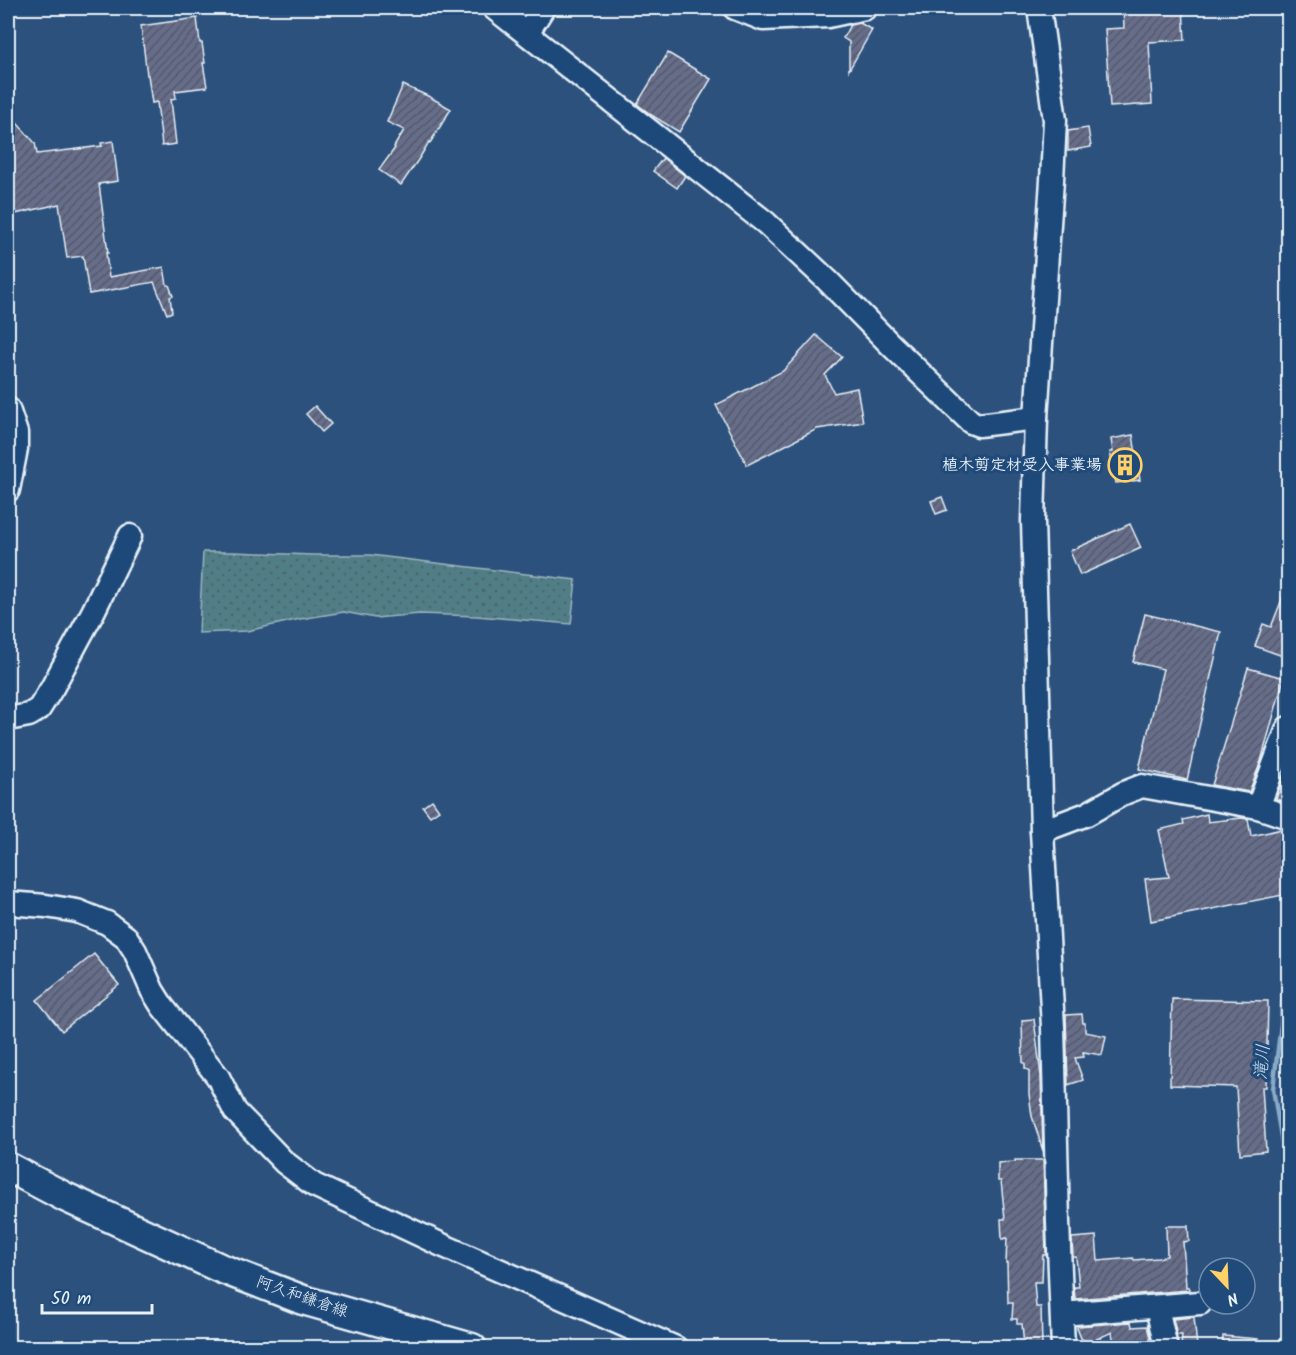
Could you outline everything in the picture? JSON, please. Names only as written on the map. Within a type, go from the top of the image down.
[{"type":"main road","name":"阿久和鎌倉線","points":[[8,1167],[64,1197],[220,1268],[293,1296],[472,1347]]},
{"type":"main road","name":"阿久和鎌倉線","points":[[8,1185],[58,1212],[241,1294],[294,1314],[404,1347]]},
{"type":"street","points":[[494,8],[766,223],[971,422],[980,425],[1036,418]]},
{"type":"street","points":[[526,33],[543,8]]},
{"type":"street","points":[[735,8],[763,19],[828,16],[865,8]]},
{"type":"street","points":[[1039,8],[1055,120],[1053,180],[1036,418],[1033,521],[1042,831],[1053,1027],[1063,1347]]},
{"type":"street","points":[[8,409],[16,433],[16,449],[8,490]]},
{"type":"street","points":[[8,719],[29,715],[39,709],[93,612],[130,536]]},
{"type":"street","points":[[1258,807],[1288,728]]},
{"type":"street","points":[[1042,831],[1087,814],[1124,793],[1142,786],[1258,807],[1288,817]]},
{"type":"street","points":[[8,903],[77,911],[107,922],[126,937],[162,1006],[218,1077],[235,1111],[284,1162],[314,1185],[444,1246],[676,1347]]},
{"type":"street","points":[[1062,1314],[1197,1303]]},
{"type":"street","points":[[1157,1307],[1166,1347]]},
{"type":"green space","points":[[203,552],[370,555],[576,580],[571,624],[420,614],[375,618],[344,612],[247,631],[199,633]]},
{"type":"building","points":[[1123,8],[1183,8],[1185,40],[1149,42],[1152,104],[1110,107],[1105,29],[1124,28]]},
{"type":"building","points":[[197,18],[207,87],[175,91],[176,98],[171,99],[176,144],[162,146],[157,102],[152,103],[141,26]]},
{"type":"building","points":[[860,23],[872,30],[849,70],[849,42],[843,38],[850,25]]},
{"type":"building","points":[[668,53],[711,79],[679,132],[637,104]]},
{"type":"building","points":[[403,85],[451,109],[401,185],[379,170],[395,148],[404,130],[387,122]]},
{"type":"building","points":[[8,113],[35,143],[37,154],[102,146],[101,143],[113,141],[118,181],[99,184],[109,277],[164,267],[167,285],[173,296],[170,297],[172,312],[167,314],[154,282],[89,294],[83,256],[67,258],[59,204],[15,214],[8,180]]},
{"type":"building","points":[[1088,128],[1091,147],[1068,151],[1068,131]]},
{"type":"building","points":[[663,158],[685,176],[677,188],[653,171]]},
{"type":"building","points":[[816,335],[842,357],[825,375],[834,393],[857,388],[863,422],[817,429],[747,465],[716,405],[783,371]]},
{"type":"building","points":[[315,406],[331,424],[322,432],[306,414]]},
{"type":"building","name":"植木剪定材受入事業場","points":[[1133,435],[1140,480],[1116,483],[1110,452],[1113,452],[1111,439]]},
{"type":"building","points":[[942,497],[947,510],[936,514],[931,501]]},
{"type":"building","points":[[1130,524],[1141,548],[1080,575],[1070,551]]},
{"type":"building","points":[[1288,584],[1288,658],[1255,646],[1263,624],[1271,627]]},
{"type":"building","points":[[1145,614],[1221,632],[1187,780],[1139,769],[1163,669],[1133,662]]},
{"type":"building","points":[[1248,668],[1284,678],[1261,761],[1249,792],[1212,785]]},
{"type":"building","points":[[1288,765],[1288,803],[1276,799]]},
{"type":"building","points":[[432,800],[439,810],[430,816],[423,807]]},
{"type":"building","points":[[1207,814],[1208,822],[1248,819],[1251,836],[1282,829],[1288,862],[1288,894],[1151,921],[1145,879],[1169,877],[1159,830],[1184,824],[1183,820]]},
{"type":"building","points":[[94,954],[119,985],[62,1031],[37,1000]]},
{"type":"building","points":[[1172,999],[1268,1001],[1266,1087],[1262,1087],[1266,1151],[1240,1154],[1236,1087],[1170,1085]]},
{"type":"building","points":[[1082,1014],[1085,1032],[1106,1036],[1102,1055],[1083,1052],[1084,1057],[1075,1058],[1083,1080],[1068,1085],[1066,1015]]},
{"type":"building","points":[[1034,1019],[1041,1076],[1043,1151],[1032,1116],[1029,1070],[1025,1069],[1025,1063],[1023,1063],[1022,1020]]},
{"type":"building","points":[[1015,1160],[1043,1160],[1046,1255],[1043,1255],[1042,1282],[1034,1282],[1036,1307],[1041,1307],[1042,1347],[1024,1346],[1022,1324],[1017,1324],[1017,1319],[1012,1319],[1013,1303],[1008,1303],[1007,1238],[1002,1239],[1001,1219],[1005,1219],[1001,1181],[998,1181],[998,1163],[1015,1162]]},
{"type":"building","points":[[1166,1226],[1188,1226],[1189,1241],[1183,1242],[1186,1287],[1189,1287],[1189,1290],[1075,1299],[1074,1287],[1079,1287],[1072,1238],[1096,1236],[1098,1261],[1158,1258],[1167,1256]]},
{"type":"building","points":[[1194,1317],[1197,1347],[1181,1347],[1182,1335],[1177,1335],[1173,1319]]},
{"type":"building","points":[[1131,1322],[1132,1327],[1147,1326],[1152,1345],[1136,1347],[1135,1342],[1114,1345],[1112,1332],[1090,1342],[1085,1341],[1081,1338],[1077,1328],[1078,1326]]},
{"type":"building","points":[[1223,1336],[1258,1339],[1257,1347],[1222,1347]]},
{"type":"waterway","name":"滝川","points":[[1288,924],[1281,1024],[1273,1089],[1284,1155],[1288,1165]]},
{"type":"place","name":"植木剪定材受入事業場","points":[[1125,465]]}]
